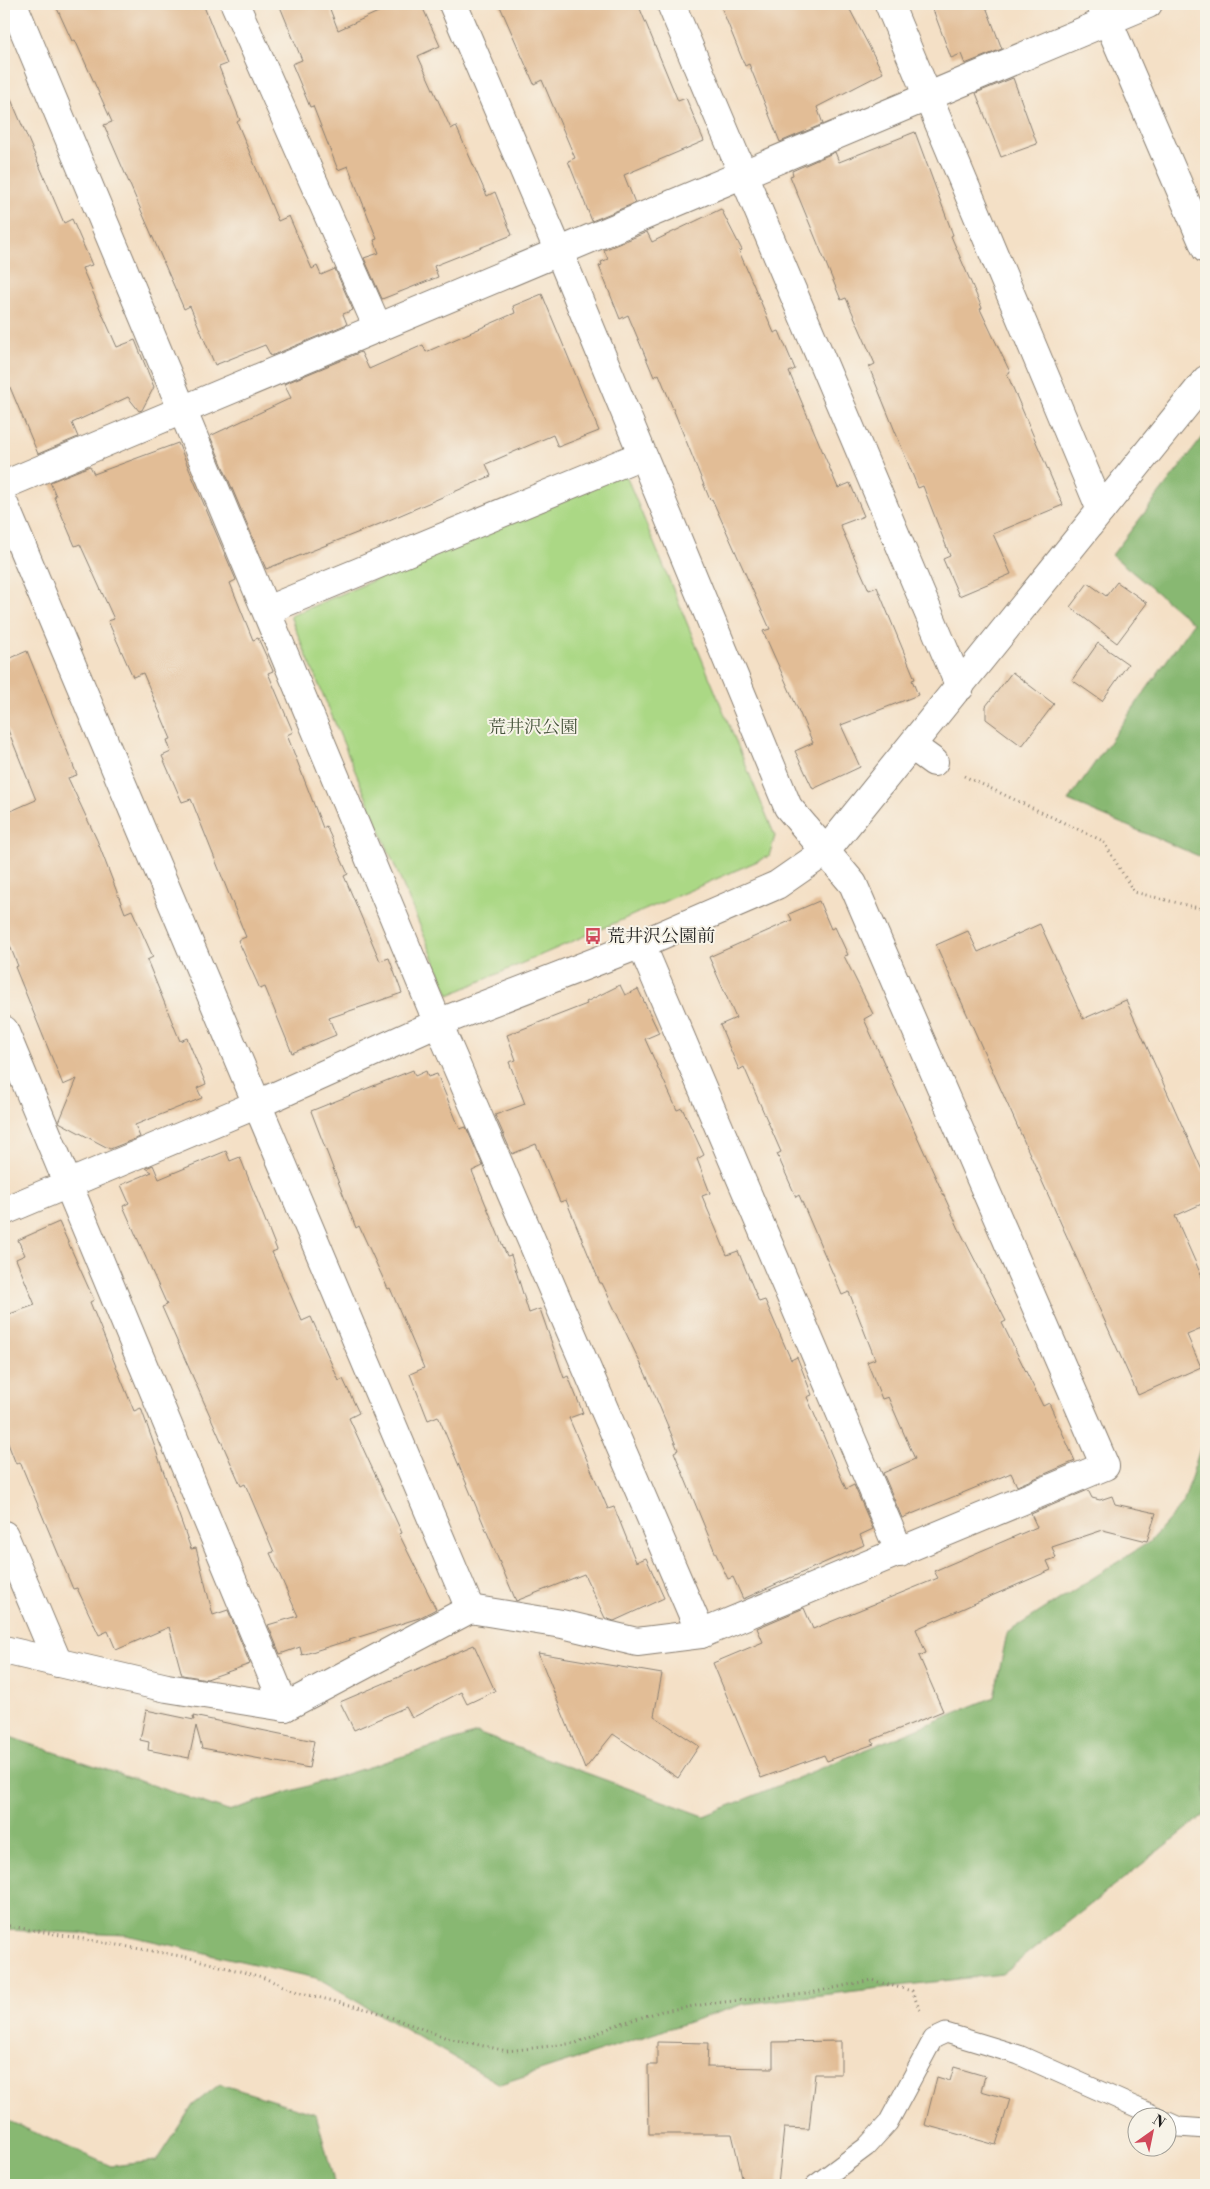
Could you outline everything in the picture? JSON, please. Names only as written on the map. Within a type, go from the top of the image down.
[{"type":"street","points":[[13,4],[184,409],[438,1023],[701,1634]]},
{"type":"street","points":[[235,4],[378,328]]},
{"type":"street","points":[[4,1650],[167,1688],[285,1707],[470,1609],[562,1624],[637,1642],[701,1634],[900,1553],[1105,1466],[853,884],[788,807],[559,252],[452,4]]},
{"type":"street","points":[[672,4],[960,687]]},
{"type":"street","points":[[889,4],[1101,510]]},
{"type":"street","points":[[4,485],[928,97],[1104,12],[1148,4]]},
{"type":"street","points":[[1104,12],[1206,249]]},
{"type":"street","points":[[4,1211],[258,1104],[438,1023],[641,944],[777,885],[826,851],[1206,380]]},
{"type":"street","points":[[267,610],[642,455]]},
{"type":"street","points":[[4,504],[470,1609]]},
{"type":"street","points":[[912,746],[934,762]]},
{"type":"street","points":[[641,944],[900,1553]]},
{"type":"street","points":[[4,1030],[285,1707]]},
{"type":"street","points":[[4,1535],[58,1663]]},
{"type":"lane","points":[[815,2185],[866,2147],[888,2123],[932,2039],[946,2033],[1019,2055],[1134,2106]]},
{"type":"lane","points":[[1178,2127],[1206,2129]]},
{"type":"path","points":[[934,762],[1103,841],[1134,892],[1206,910]]},
{"type":"path","points":[[4,1925],[186,1957],[262,1978],[297,1992],[374,2011],[447,2038],[507,2051],[576,2043],[616,2025],[662,2011],[714,2003],[806,1994],[871,1980],[912,1991],[932,2039]]},
{"type":"green space","points":[[1206,433],[1206,859],[1068,801],[1193,623],[1112,555]]},
{"type":"green space","name":"荒井沢公園","points":[[625,473],[775,836],[769,856],[449,995],[290,616]]},
{"type":"green space","points":[[1206,1429],[1206,1814],[1002,1974],[744,2004],[500,2084],[316,1978],[126,1935],[4,1930],[4,1735],[228,1811],[477,1733],[704,1816],[994,1697],[1007,1633],[1149,1542],[1183,1504]]},
{"type":"green space","points":[[220,2084],[316,2114],[335,2185],[4,2185],[4,2119],[111,2166],[156,2161],[193,2105]]},
{"type":"building","points":[[55,4],[203,4],[227,64],[219,67],[240,120],[237,122],[278,221],[289,216],[312,269],[317,266],[321,275],[335,269],[353,310],[343,314],[347,324],[271,356],[265,345],[215,365],[190,306],[184,309],[104,125],[112,122],[75,40],[72,41]]},
{"type":"building","points":[[279,4],[328,4],[338,30],[396,4],[421,4],[440,46],[418,56],[451,129],[456,126],[487,196],[495,192],[512,235],[434,266],[438,277],[382,299],[364,258],[379,253],[374,240],[377,239],[348,166],[338,170],[313,106],[310,107],[292,64],[302,60]]},
{"type":"building","points":[[499,4],[638,4],[678,101],[686,98],[704,141],[624,175],[635,203],[592,221],[568,161],[575,158],[542,80],[534,84]]},
{"type":"building","points":[[720,4],[847,4],[883,73],[817,107],[823,124],[780,142],[749,64],[745,66]]},
{"type":"building","points":[[931,4],[985,4],[1002,49],[965,64],[961,54],[951,58]]},
{"type":"building","points":[[1013,78],[1037,144],[1001,157],[976,93]]},
{"type":"building","points":[[4,83],[64,223],[72,219],[92,265],[82,268],[117,347],[135,340],[154,387],[142,410],[139,411],[128,397],[72,423],[78,437],[38,454],[4,373]]},
{"type":"building","points":[[915,132],[953,235],[951,236],[982,308],[980,309],[1010,372],[1007,374],[1063,505],[993,534],[1011,574],[959,596],[943,559],[950,556],[923,486],[918,488],[869,367],[875,364],[846,298],[841,300],[790,176],[793,175],[792,171],[835,152],[839,162]]},
{"type":"building","points":[[721,209],[742,250],[739,251],[774,333],[779,331],[795,369],[789,372],[838,488],[850,483],[864,516],[840,525],[869,590],[877,587],[915,679],[912,680],[918,695],[841,725],[860,767],[813,789],[795,751],[813,743],[763,631],[770,629],[712,499],[710,500],[659,374],[654,377],[628,315],[620,319],[599,266],[602,265],[601,262],[608,259],[604,250],[647,232],[652,242]]},
{"type":"building","points":[[542,294],[599,431],[558,447],[553,435],[486,464],[491,476],[382,523],[266,569],[210,436],[291,398],[284,384],[361,352],[369,369],[423,345],[426,352],[515,313],[513,306]]},
{"type":"building","points":[[178,443],[236,580],[230,583],[253,640],[258,638],[273,671],[268,673],[293,732],[287,735],[323,828],[326,826],[348,874],[344,876],[380,961],[389,958],[402,993],[329,1018],[336,1035],[292,1053],[265,987],[260,989],[238,940],[246,937],[191,799],[182,802],[162,756],[171,752],[167,740],[171,739],[143,673],[133,677],[108,621],[114,619],[80,544],[75,546],[54,497],[56,496],[50,482],[90,466],[94,474]]},
{"type":"building","points":[[1117,582],[1147,603],[1117,643],[1070,607],[1088,583],[1106,596]]},
{"type":"building","points":[[1098,643],[1128,664],[1102,701],[1072,680]]},
{"type":"building","points":[[27,651],[77,775],[68,778],[97,840],[125,913],[132,910],[153,957],[147,960],[180,1041],[187,1038],[206,1084],[197,1088],[202,1098],[135,1125],[140,1137],[110,1149],[59,1122],[77,1079],[63,1085],[15,967],[18,966],[4,931],[4,814],[36,800],[4,720],[4,661]]},
{"type":"building","points":[[1012,672],[1054,704],[1022,746],[986,719],[986,706]]},
{"type":"building","points":[[819,901],[831,929],[835,927],[848,955],[844,956],[873,1014],[864,1019],[959,1229],[1006,1321],[1002,1323],[1043,1406],[1049,1403],[1075,1461],[1017,1486],[1011,1473],[902,1518],[883,1473],[915,1459],[888,1397],[882,1399],[867,1362],[875,1359],[849,1292],[842,1295],[799,1195],[796,1197],[777,1154],[781,1152],[744,1067],[739,1070],[720,1025],[736,1018],[709,957],[792,920],[789,914]]},
{"type":"building","points":[[1040,924],[1083,1019],[1126,1000],[1206,1179],[1206,1202],[1175,1216],[1206,1286],[1206,1327],[1187,1335],[1201,1367],[1138,1395],[936,945],[968,931],[978,952]]},
{"type":"building","points":[[620,985],[625,995],[638,989],[659,1033],[645,1039],[677,1110],[682,1108],[704,1155],[697,1159],[710,1193],[702,1196],[727,1255],[738,1251],[759,1302],[765,1300],[791,1360],[797,1357],[812,1395],[807,1397],[846,1489],[854,1485],[873,1529],[860,1535],[864,1545],[743,1599],[733,1577],[728,1579],[715,1552],[674,1452],[678,1450],[648,1379],[602,1283],[600,1283],[566,1200],[560,1202],[536,1144],[512,1154],[495,1115],[525,1104],[509,1062],[516,1060],[507,1035],[587,1004],[586,1002]]},
{"type":"building","points":[[413,1070],[415,1076],[426,1071],[428,1077],[437,1074],[460,1129],[466,1127],[483,1166],[472,1171],[507,1256],[511,1255],[529,1313],[540,1309],[564,1378],[568,1376],[583,1413],[569,1418],[608,1509],[614,1507],[636,1562],[646,1558],[664,1598],[614,1621],[605,1618],[584,1574],[516,1601],[438,1416],[428,1420],[410,1374],[424,1368],[390,1288],[388,1289],[359,1226],[356,1228],[311,1111]]},
{"type":"building","points":[[226,1151],[230,1161],[240,1157],[277,1250],[272,1252],[302,1321],[311,1317],[339,1381],[343,1379],[359,1413],[349,1418],[402,1533],[399,1534],[436,1609],[419,1618],[302,1655],[300,1647],[280,1654],[268,1625],[298,1616],[270,1553],[274,1552],[245,1484],[241,1486],[162,1307],[167,1305],[123,1206],[129,1203],[121,1185],[152,1172],[146,1168],[153,1165],[159,1179]]},
{"type":"building","points":[[59,1222],[94,1300],[90,1302],[134,1411],[141,1408],[191,1549],[196,1548],[213,1615],[228,1610],[250,1664],[207,1679],[182,1675],[169,1627],[116,1650],[108,1631],[99,1635],[77,1588],[73,1589],[20,1462],[16,1464],[4,1433],[4,1316],[35,1305],[16,1259],[25,1255],[18,1240]]},
{"type":"building","points":[[1088,1490],[1092,1498],[1100,1500],[1112,1496],[1115,1504],[1156,1513],[1147,1541],[1103,1530],[1052,1547],[1056,1558],[1047,1561],[1051,1570],[916,1629],[926,1653],[919,1656],[943,1711],[872,1740],[874,1744],[827,1761],[824,1755],[761,1778],[713,1663],[763,1642],[757,1628],[804,1608],[813,1629],[938,1578],[934,1571],[1037,1527],[1031,1514]]},
{"type":"building","points":[[474,1645],[495,1691],[467,1704],[461,1692],[412,1718],[406,1707],[354,1730],[340,1702]]},
{"type":"building","points":[[538,1653],[662,1674],[654,1716],[699,1746],[678,1778],[613,1734],[585,1769]]},
{"type":"building","points":[[146,1710],[194,1720],[193,1716],[314,1741],[309,1768],[202,1748],[196,1726],[189,1758],[148,1750],[149,1742],[140,1740]]},
{"type":"building","points":[[841,2041],[841,2074],[815,2074],[809,2129],[784,2128],[778,2185],[744,2185],[732,2134],[649,2134],[648,2065],[657,2065],[657,2042],[708,2043],[707,2067],[773,2068],[773,2042]]},
{"type":"building","points":[[954,2067],[985,2076],[981,2091],[1010,2099],[996,2145],[925,2125],[937,2077],[950,2081]]},
{"type":"place","name":"荒井沢公園前","points":[[593,936]]}]
